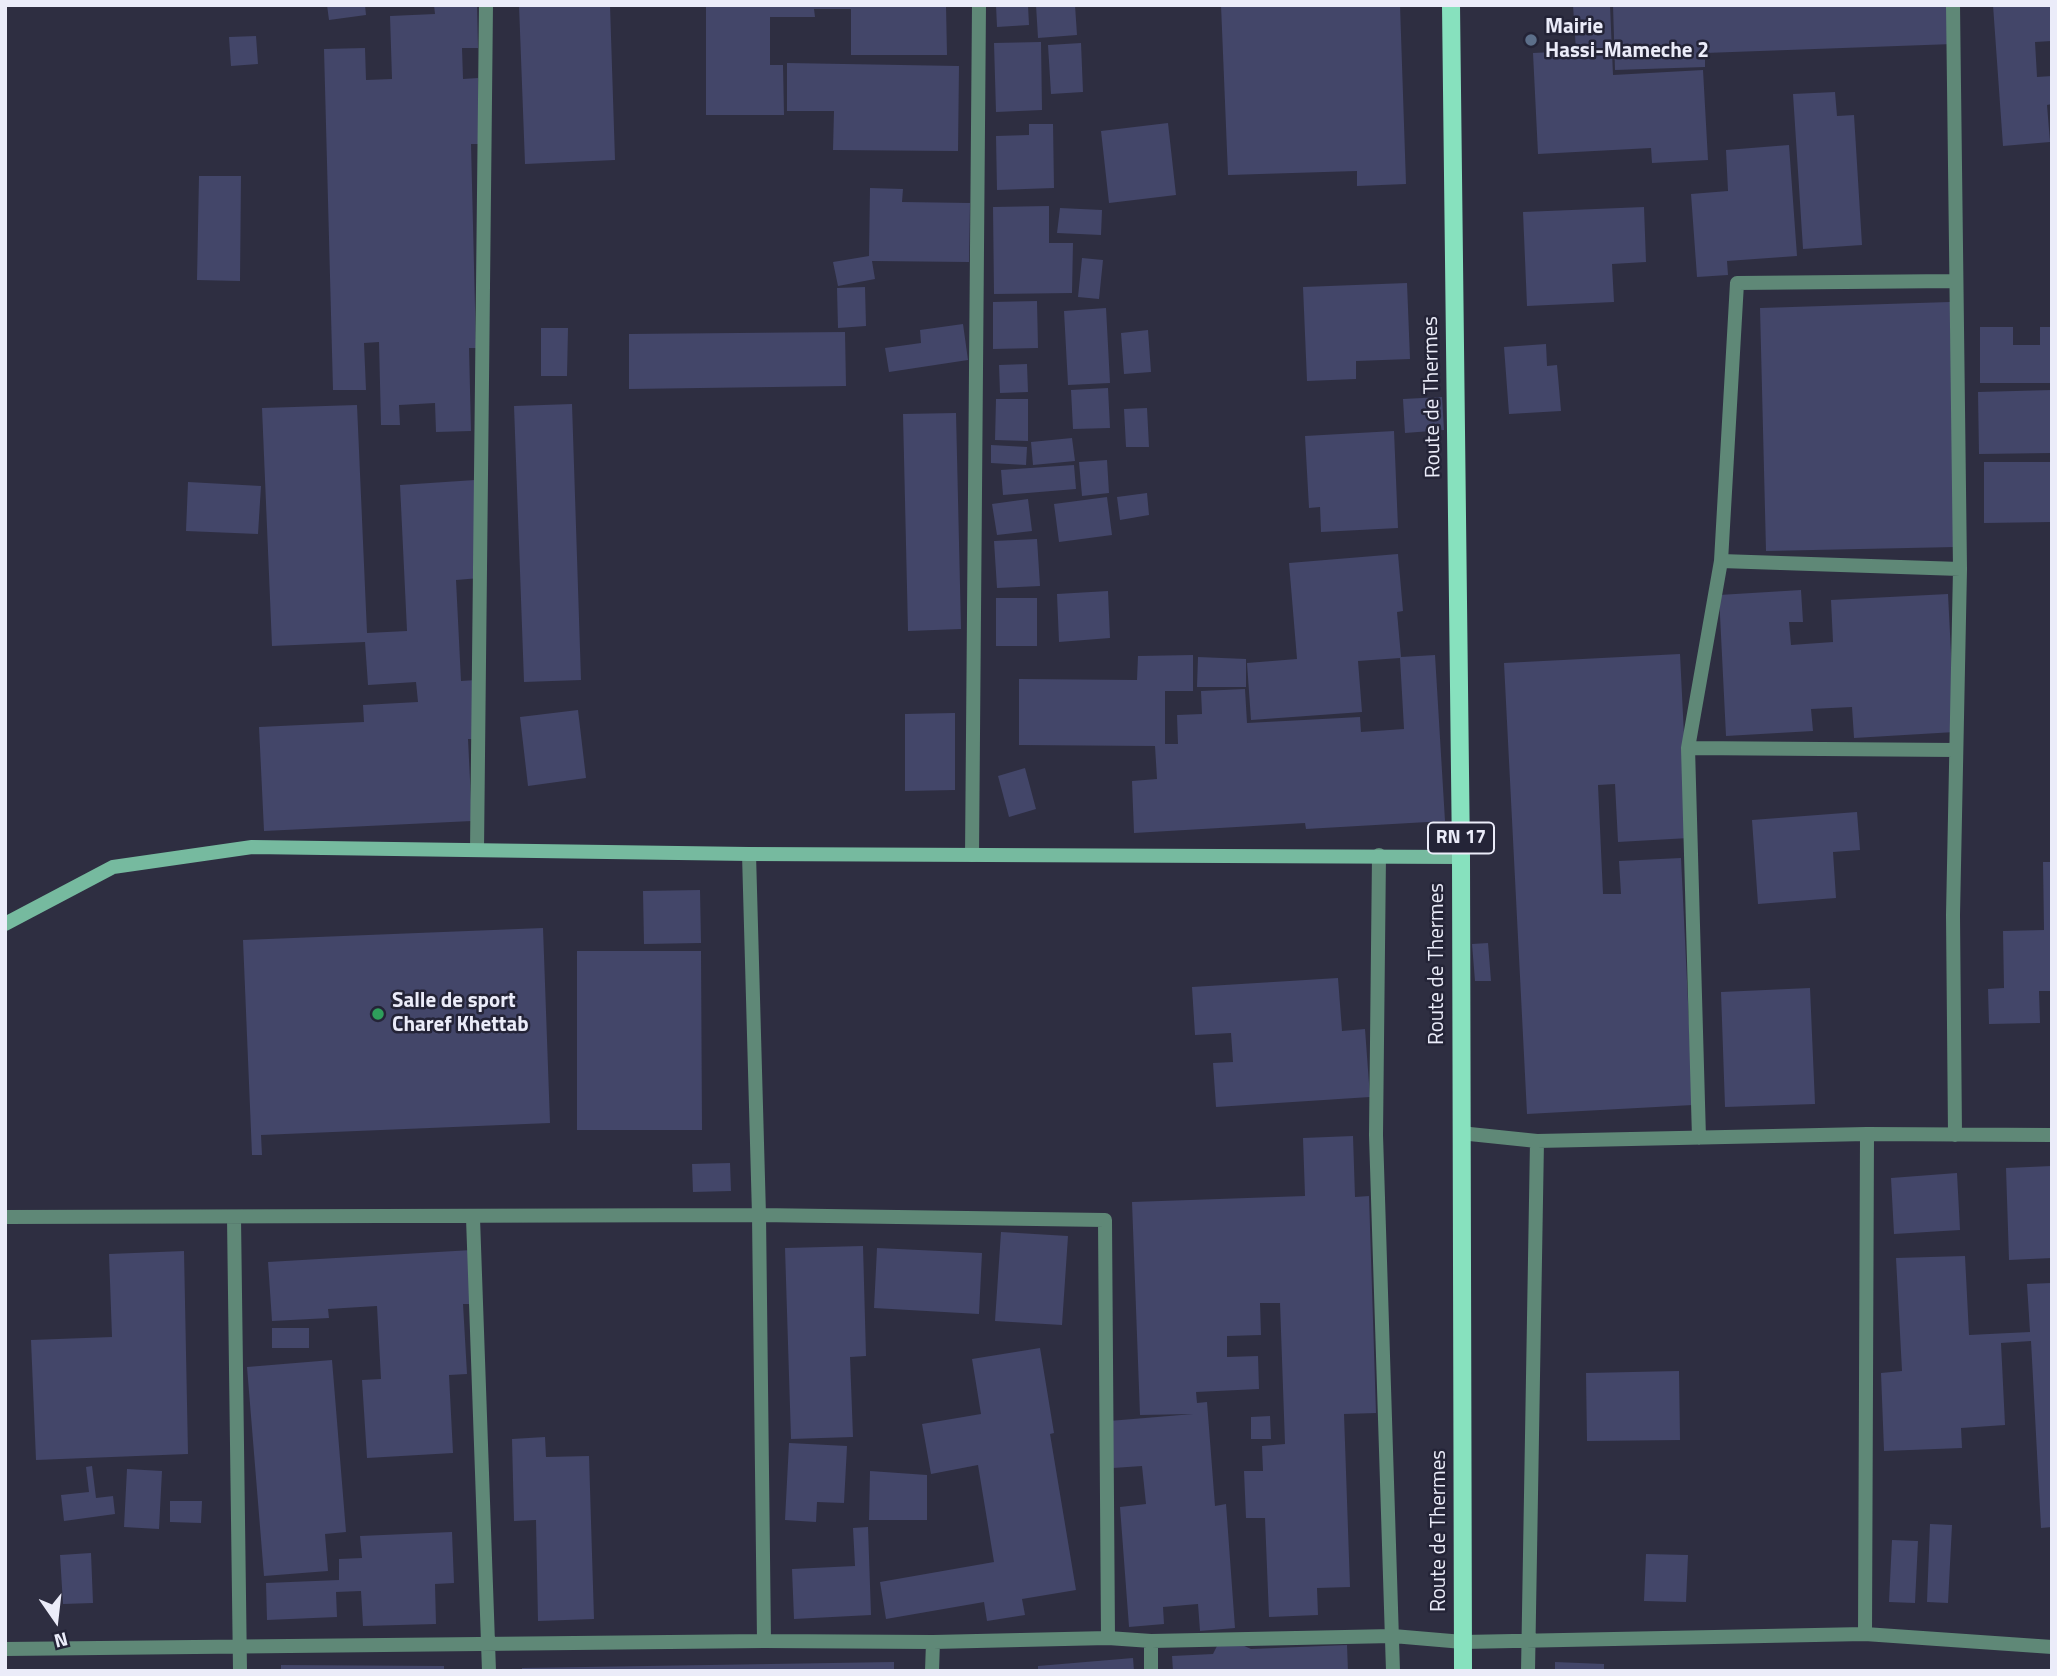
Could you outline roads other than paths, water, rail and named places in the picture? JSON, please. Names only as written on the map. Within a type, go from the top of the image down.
[{"type":"main road","name":"Route de Thermes","points":[[1451,5],[1461,858],[1463,1671]]},
{"type":"main road","points":[[5,924],[113,867],[252,847],[749,854],[1379,855],[1461,858]]},
{"type":"street","points":[[477,849],[486,5]]},
{"type":"street","points":[[972,855],[979,5]]},
{"type":"street","points":[[1953,5],[1954,281],[1960,569],[1956,750],[1955,1135]]},
{"type":"street","points":[[1699,1138],[1688,748],[1721,561],[1737,282],[1954,281]]},
{"type":"street","points":[[1721,561],[1960,569]]},
{"type":"street","points":[[1688,748],[1956,750]]},
{"type":"street","points":[[749,854],[759,1215],[764,1641]]},
{"type":"street","points":[[1379,855],[1376,1135],[1393,1671]]},
{"type":"street","points":[[1460,1133],[1537,1141],[1867,1135],[2052,1135]]},
{"type":"street","points":[[1865,1634],[1867,1135]]},
{"type":"street","points":[[1528,1671],[1537,1141]]},
{"type":"street","points":[[5,1217],[472,1218],[759,1215],[1105,1220],[1108,1638]]},
{"type":"street","points":[[234,1218],[240,1671]]},
{"type":"street","points":[[472,1218],[489,1671]]},
{"type":"street","points":[[5,1649],[764,1641],[933,1642],[1108,1638],[1151,1641],[1393,1636],[1463,1642],[1865,1634],[2052,1647]]},
{"type":"street","points":[[1151,1641],[1151,1671]]},
{"type":"street","points":[[932,1671],[933,1642]]},
{"type":"place","name":"Mairie Hassi-Mameche 2","points":[[1531,40]]},
{"type":"place","name":"Salle de sport Charef Khettab","points":[[378,1014]]}]
